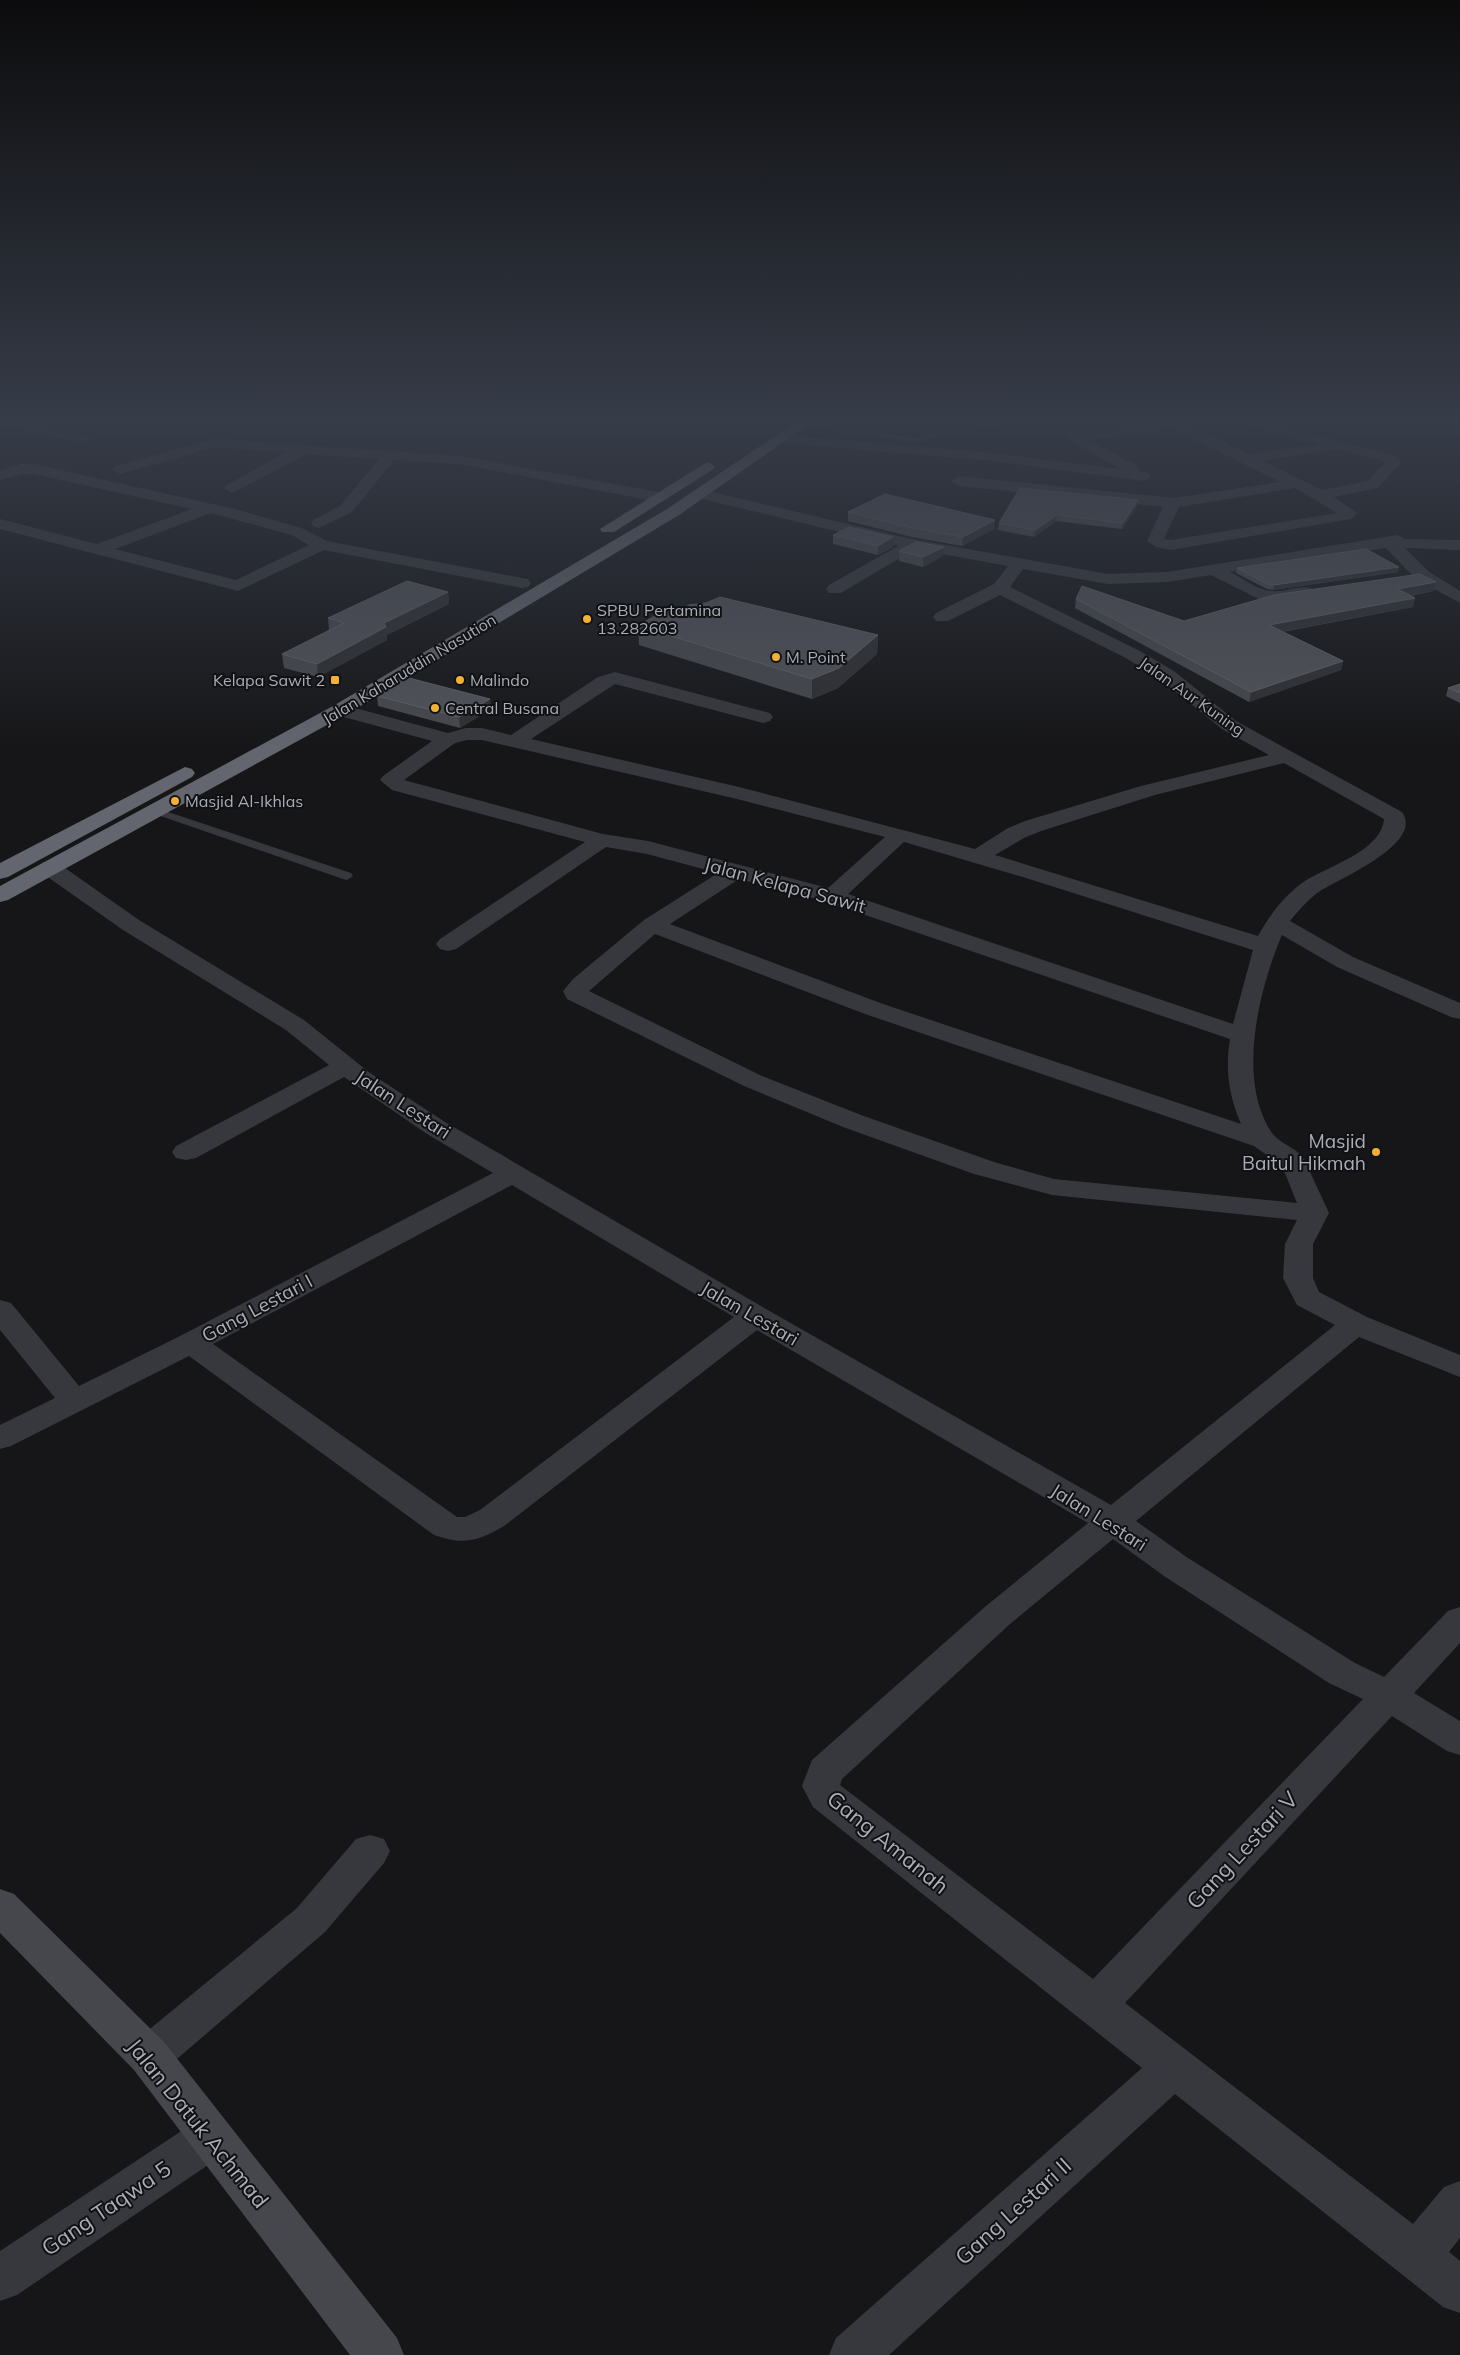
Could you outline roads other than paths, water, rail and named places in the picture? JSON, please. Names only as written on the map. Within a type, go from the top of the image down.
[{"type":"highway","points":[[594,538],[604,532]]},
{"type":"highway","name":"Jalan Kaharuddin Nasution","points":[[0,895],[340,710],[572,574],[639,532]]},
{"type":"highway","name":"Jalan Kaharuddin Nasution","points":[[394,659],[546,568]]},
{"type":"highway","points":[[427,640],[449,645]]},
{"type":"highway","name":"Jalan Kaharuddin Nasution","points":[[0,872],[318,702]]},
{"type":"street","points":[[30,532],[238,586],[322,545]]},
{"type":"street","points":[[98,550],[142,532]]},
{"type":"street","points":[[298,532],[322,545],[522,583]]},
{"type":"street","points":[[861,532],[1017,565],[1124,580],[1158,578],[1390,543],[1433,532]]},
{"type":"street","points":[[1161,532],[1155,541],[1171,545],[1250,532]]},
{"type":"street","points":[[1390,543],[1460,545]]},
{"type":"street","points":[[1390,543],[1422,575],[1460,598]]},
{"type":"street","points":[[835,589],[912,544]]},
{"type":"street","points":[[942,617],[1000,588],[1017,565]]},
{"type":"street","points":[[1213,570],[1262,595],[1273,597],[1320,590]]},
{"type":"street","points":[[1404,578],[1422,575]]},
{"type":"street","name":"Jalan Aur Kuning","points":[[1000,588],[1132,654],[1167,675],[1229,725],[1395,816],[1396,822],[1392,834],[1379,847],[1310,888],[1276,923]]},
{"type":"street","points":[[516,740],[606,681],[615,678],[763,717]]},
{"type":"street","name":"Jalan Kelapa Sawit","points":[[340,710],[448,739]]},
{"type":"street","name":"Jalan Kelapa Sawit","points":[[1242,1035],[832,896],[648,848],[602,840],[399,786],[390,780],[448,739],[475,733],[516,740],[739,793],[900,834],[978,856],[1264,946]]},
{"type":"street","points":[[978,856],[1016,833],[1034,826],[1148,790],[1285,757]]},
{"type":"street","points":[[832,896],[900,834]]},
{"type":"street","points":[[448,944],[602,840]]},
{"type":"street","name":"Jalan Lestari","points":[[50,868],[131,924],[295,1025],[346,1066],[436,1128],[755,1316],[1113,1522],[1176,1567],[1342,1673],[1388,1695],[1460,1740]]},
{"type":"street","points":[[736,871],[652,925],[582,984],[575,991],[576,994],[753,1081],[852,1121],[984,1168],[1052,1187],[1106,1194],[1315,1213]]},
{"type":"street","points":[[1265,1141],[1256,1125],[1241,1084],[1242,1035],[1264,946],[1276,923],[1345,962],[1460,1012]]},
{"type":"street","points":[[652,925],[874,1009],[1265,1141],[1292,1162],[1315,1213]]},
{"type":"street","points":[[186,1152],[346,1066]]},
{"type":"street","name":"Gang Lestari I","points":[[0,1438],[191,1343],[512,1174]]},
{"type":"street","points":[[1315,1213],[1299,1244],[1298,1278],[1307,1298],[1356,1324],[1460,1367]]},
{"type":"street","points":[[0,1310],[75,1401]]},
{"type":"street","points":[[191,1343],[446,1526],[459,1531],[473,1528],[492,1518],[755,1316]]},
{"type":"street","name":"Gang Amanah","points":[[1356,1324],[998,1615],[825,1771],[821,1786],[827,1796],[1460,2290]]},
{"type":"street","name":"Gang Lestari V","points":[[1096,2005],[1460,1620]]},
{"type":"street","points":[[149,2056],[311,1920],[370,1852]]},
{"type":"street","name":"Jalan Datuk Achmad","points":[[0,1906],[149,2056],[380,2355]]},
{"type":"street","name":"Gang Lestari II","points":[[853,2355],[1174,2068]]},
{"type":"street","name":"Gang Taqwa 5","points":[[0,2278],[211,2137]]},
{"type":"street","points":[[1417,2256],[1460,2203]]},
{"type":"lane","points":[[156,810],[347,876]]},
{"type":"place","name":"SPBU Pertamina 13.282603","points":[[587,619]]},
{"type":"place","name":"M. Point","points":[[776,657]]},
{"type":"place","name":"Kelapa Sawit 2","points":[[335,680]]},
{"type":"place","name":"Malindo","points":[[460,680]]},
{"type":"place","name":"Central Busana","points":[[435,708]]},
{"type":"place","name":"Masjid Al-Ikhlas","points":[[175,801]]},
{"type":"place","name":"Masjid Baitul Hikmah","points":[[1376,1152]]}]
